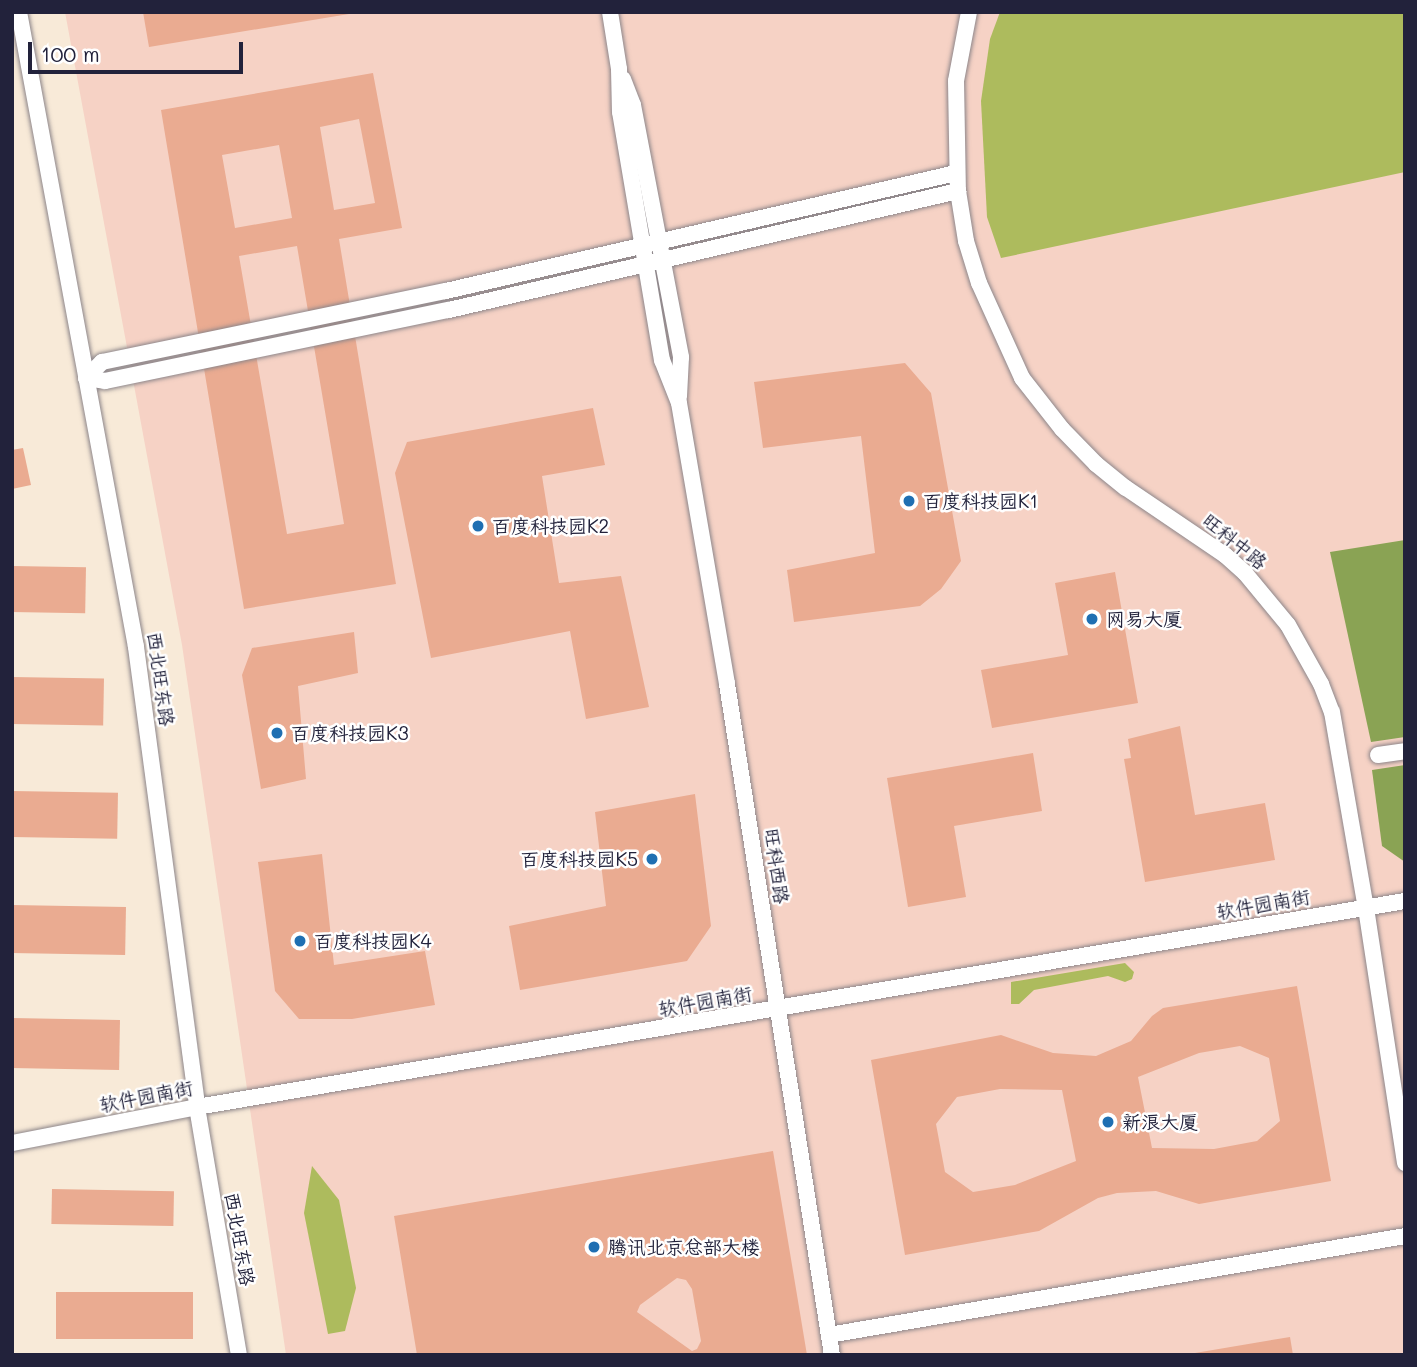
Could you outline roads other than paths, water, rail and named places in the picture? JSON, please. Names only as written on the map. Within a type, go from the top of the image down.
[{"type":"street","name":"西北旺东路","points":[[19,12],[136,647],[197,1107],[239,1355]]},
{"type":"street","points":[[610,12],[620,69],[633,105],[681,358],[679,403]]},
{"type":"street","name":"旺科中路","points":[[969,12],[956,81],[958,191],[966,241],[979,283],[1022,378],[1041,404],[1096,464],[1126,488],[1225,555],[1245,573],[1288,625],[1304,651],[1332,712],[1366,908],[1405,1163]]},
{"type":"street","points":[[620,69],[620,112],[645,264],[662,360],[679,403]]},
{"type":"street","points":[[86,377],[102,362],[446,291],[956,173]]},
{"type":"street","points":[[86,377],[105,381],[449,310],[958,191]]},
{"type":"street","name":"旺科西路","points":[[679,403],[734,723],[776,1011],[832,1355]]},
{"type":"street","points":[[1378,755],[1405,751]]},
{"type":"street","name":"软件园南街","points":[[12,1143],[197,1107],[776,1011],[1405,901]]},
{"type":"street","points":[[829,1335],[1405,1236]]},
{"type":"place","name":"百度科技园K1","points":[[909,501]]},
{"type":"place","name":"百度科技园K2","points":[[478,526]]},
{"type":"place","name":"网易大厦","points":[[1092,619]]},
{"type":"place","name":"百度科技园K3","points":[[277,733]]},
{"type":"place","name":"百度科技园K5","points":[[652,859]]},
{"type":"place","name":"百度科技园K4","points":[[300,941]]},
{"type":"place","name":"新浪大厦","points":[[1108,1122]]},
{"type":"place","name":"腾讯北京总部大楼","points":[[594,1247]]}]
